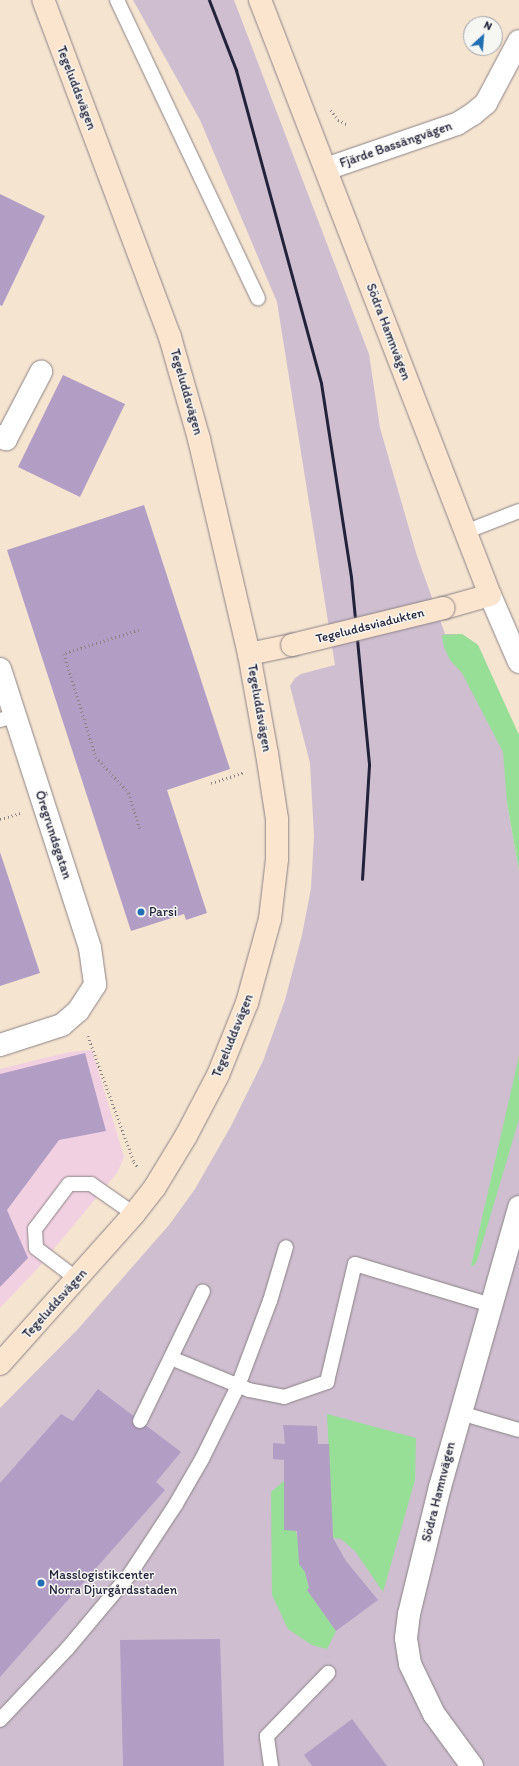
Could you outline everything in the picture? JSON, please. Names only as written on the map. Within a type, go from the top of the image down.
[{"type":"main road","name":"Tegeluddsvägen","points":[[0,1364],[78,1279],[134,1214],[155,1187],[186,1136],[218,1075],[248,1003],[270,919],[277,859],[277,819],[249,654],[199,439],[170,337],[43,0]]},
{"type":"main road","name":"Södra Hamnvägen","points":[[260,0],[490,595]]},
{"type":"main road","name":"Tegeluddsviadukten","points":[[249,654],[444,608],[490,595]]},
{"type":"street","name":"Fjärde Bassängvägen","points":[[326,169],[457,124],[473,114],[486,103],[519,42]]},
{"type":"street","points":[[0,436],[6,439],[41,372]]},
{"type":"street","name":"Södra Hamnvägen","points":[[490,595],[519,662]]},
{"type":"street","name":"Öregrundsgatan","points":[[0,669],[7,718],[90,948],[95,985],[82,1006]]},
{"type":"street","points":[[0,1045],[62,1025],[82,1006]]},
{"type":"street","name":"Södra Hamnvägen","points":[[472,1766],[434,1714],[410,1664],[406,1638],[409,1614],[460,1413],[519,1207]]},
{"type":"lane","points":[[117,0],[258,298]]},
{"type":"lane","points":[[465,532],[519,511]]},
{"type":"lane","points":[[78,1279],[36,1248],[35,1229],[69,1184],[90,1184],[134,1214]]},
{"type":"lane","points":[[0,1720],[67,1649],[130,1574],[157,1535],[202,1459],[238,1386],[270,1301],[286,1247]]},
{"type":"lane","points":[[171,1358],[238,1386],[284,1397],[327,1382],[355,1264],[491,1305]]},
{"type":"lane","points":[[140,1421],[203,1291]]},
{"type":"lane","points":[[460,1413],[519,1430]]},
{"type":"lane","points":[[271,1766],[267,1736],[328,1673]]},
{"type":"path","points":[[139,630],[64,654],[96,757],[129,792],[140,828]]},
{"type":"path","points":[[211,783],[244,772]]},
{"type":"path","points":[[82,1006],[134,1162],[155,1187]]},
{"type":"shaded area","points":[[133,0],[234,0],[369,354],[380,428],[417,556],[445,634],[462,634],[478,645],[519,737],[507,803],[519,871],[519,1766],[0,1766],[0,1408],[78,1329],[169,1225],[195,1189],[231,1126],[263,1061],[285,1000],[302,935],[311,888],[314,836],[310,763],[290,686],[295,678],[301,674],[335,665],[277,302],[200,120]]},
{"type":"shaded area","points":[[92,1050],[124,1157],[117,1173],[38,1268],[0,1308],[0,1069],[69,1052]]},
{"type":"green space","points":[[462,634],[478,645],[519,735],[519,871],[507,803],[503,752],[462,673],[450,660],[444,647],[442,635]]},
{"type":"green space","points":[[519,1056],[519,1119],[477,1261],[473,1266],[471,1266]]},
{"type":"green space","points":[[327,1414],[416,1438],[415,1480],[383,1592],[355,1551],[341,1539],[333,1538]]},
{"type":"green space","points":[[284,1481],[309,1588],[307,1590],[336,1631],[327,1649],[312,1645],[288,1629],[272,1595],[271,1492]]},
{"type":"building","points":[[0,194],[45,216],[2,306],[0,305]]},
{"type":"building","points":[[63,375],[125,404],[80,497],[18,467]]},
{"type":"building","points":[[144,505],[230,769],[167,790],[207,913],[186,920],[184,914],[131,931],[7,550]]},
{"type":"building","points":[[0,852],[40,973],[0,986]]},
{"type":"building","points":[[85,1053],[106,1131],[59,1140],[7,1210],[28,1258],[0,1287],[0,1074]]},
{"type":"building","name":"Masslogistikcenter Norra Djurgårdsstaden","points":[[98,1389],[181,1452],[156,1482],[165,1490],[0,1677],[0,1483],[61,1414],[73,1421]]},
{"type":"building","points":[[283,1425],[317,1426],[318,1444],[329,1444],[333,1538],[346,1561],[378,1600],[336,1631],[307,1590],[309,1588],[305,1572],[299,1564],[297,1531],[284,1530],[284,1460],[273,1459],[273,1443],[285,1444]]},
{"type":"building","points":[[220,1639],[224,1766],[123,1766],[120,1640]]},
{"type":"building","points":[[352,1719],[387,1766],[312,1766],[304,1755]]},
{"type":"railway","points":[[209,0],[236,70],[321,383],[351,577],[369,765],[362,879]]},
{"type":"place","name":"Parsi","points":[[141,912]]},
{"type":"place","name":"Masslogistikcenter Norra Djurgårdsstaden","points":[[41,1583]]}]
